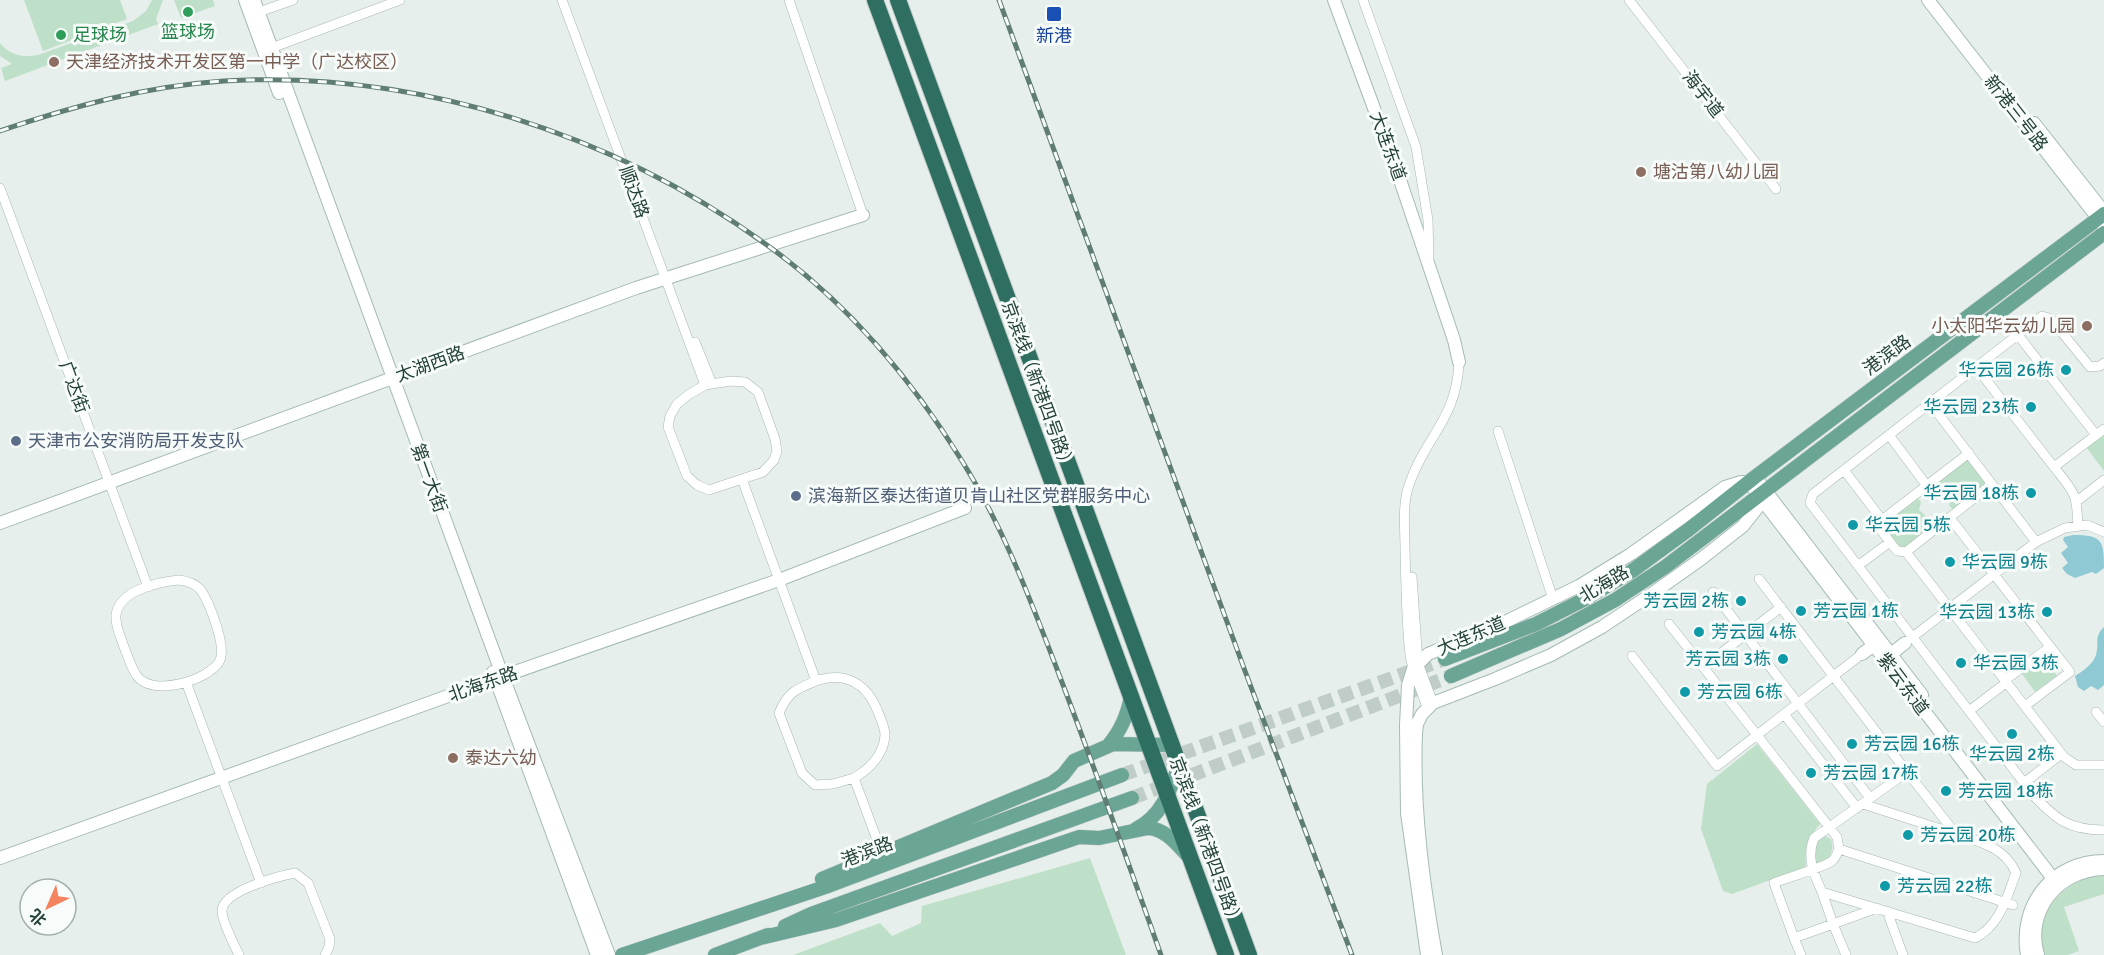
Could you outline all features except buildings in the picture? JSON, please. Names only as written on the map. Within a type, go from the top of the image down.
[{"type":"highway","name":"京滨线（新港四号路）","points":[[875,0],[1226,955]]},
{"type":"highway","name":"京滨线（新港四号路）","points":[[898,0],[1249,955]]},
{"type":"main road","name":"港滨路","points":[[1752,480],[2075,236],[2103,222]]},
{"type":"main road","name":"港滨路","points":[[1763,493],[2085,247],[2103,222]]},
{"type":"main road","points":[[2085,247],[2104,243]]},
{"type":"main road","name":"北海路","points":[[1444,659],[1509,636],[1587,598],[1652,557],[1752,480]]},
{"type":"main road","name":"北海路","points":[[1451,676],[1561,629],[1615,600],[1665,567],[1763,493]]},
{"type":"main road","points":[[1108,746],[1120,731],[1131,697]]},
{"type":"main road","points":[[753,910],[882,853],[1052,783],[1063,776],[1074,761],[1108,746],[1129,743],[1172,745]]},
{"type":"main road","points":[[1129,832],[1154,816],[1169,796],[1179,765]]},
{"type":"main road","name":"港滨路","points":[[622,955],[828,886],[1122,775]]},
{"type":"main road","points":[[715,955],[760,938],[811,914],[1132,798]]},
{"type":"main road","points":[[760,938],[836,920],[1079,837],[1100,838],[1156,829],[1173,839],[1191,858]]},
{"type":"street","name":"第一大街","points":[[245,0],[268,49],[499,678],[597,955]]},
{"type":"street","name":"第一大街","points":[[254,0],[268,49]]},
{"type":"street","points":[[259,12],[293,0]]},
{"type":"street","points":[[268,49],[399,0]]},
{"type":"street","name":"顺达路","points":[[562,0],[708,385]]},
{"type":"street","name":"顺达路","points":[[567,0],[667,276]]},
{"type":"street","points":[[789,0],[862,213]]},
{"type":"street","name":"大连东道","points":[[1334,0],[1395,165],[1454,340],[1459,362]]},
{"type":"street","points":[[1363,0],[1416,147],[1428,220],[1429,269]]},
{"type":"street","name":"海宇道","points":[[1631,0],[1778,188]]},
{"type":"street","name":"新港三号路","points":[[1928,0],[2103,222]]},
{"type":"street","name":"新港三号路","points":[[1938,0],[2103,222]]},
{"type":"street","name":"广达街","points":[[0,188],[147,587]]},
{"type":"street","name":"太湖西路","points":[[0,516],[109,479],[667,276],[862,213]]},
{"type":"street","points":[[2104,363],[2090,367],[2051,319],[2042,316],[1813,494],[1810,503],[1859,566],[1910,640],[1969,711],[2024,783],[2056,819],[2071,826],[2104,830]]},
{"type":"street","points":[[2018,335],[2100,432],[2054,467]]},
{"type":"street","points":[[1430,705],[1416,666],[1410,519],[1412,494],[1419,472],[1457,403],[1463,376],[1459,362]]},
{"type":"street","points":[[1976,367],[2072,489],[2077,501],[2078,526]]},
{"type":"street","points":[[731,381],[745,382],[758,392],[777,451],[774,460],[763,472],[710,490],[698,485],[687,476],[668,427],[670,416],[677,404],[688,395],[708,385],[731,381]]},
{"type":"street","points":[[1930,403],[2036,542]]},
{"type":"street","points":[[1497,431],[1553,599]]},
{"type":"street","points":[[1889,435],[1927,486]]},
{"type":"street","points":[[1969,453],[1882,520],[1880,529],[1897,551],[1906,552],[1992,484]]},
{"type":"street","points":[[1844,470],[1882,520]]},
{"type":"street","name":"太湖西路","points":[[0,523],[109,479]]},
{"type":"street","points":[[742,479],[816,681]]},
{"type":"street","name":"大连东道","points":[[1416,666],[1428,654],[1505,622],[1579,586],[1631,554],[1725,487],[1752,480]]},
{"type":"street","name":"紫云东道","points":[[1752,480],[2058,878]]},
{"type":"street","points":[[2077,501],[2104,480]]},
{"type":"street","points":[[1436,955],[1429,920],[1418,825],[1416,767],[1417,724],[1430,705],[1551,655],[1602,627],[1701,559],[1743,526],[1758,507],[1763,493]]},
{"type":"street","name":"北海东路","points":[[0,858],[221,777],[779,580],[965,508]]},
{"type":"street","points":[[1950,518],[2070,672],[2025,706]]},
{"type":"street","points":[[1888,657],[2036,542],[2065,528],[2078,526],[2087,525],[2104,532]]},
{"type":"street","points":[[1859,566],[1890,542]]},
{"type":"street","points":[[1906,552],[2061,754],[2076,765],[2104,765]]},
{"type":"street","points":[[1759,579],[1956,834]]},
{"type":"street","points":[[169,581],[189,581],[196,585],[205,596],[220,638],[222,655],[219,663],[212,669],[186,682],[163,686],[147,684],[141,681],[133,669],[115,618],[122,602],[133,594],[147,587],[169,581]]},
{"type":"street","points":[[1713,592],[1798,704],[1863,803]]},
{"type":"street","points":[[1703,667],[1781,607]]},
{"type":"street","points":[[1669,624],[1837,837],[1839,849],[1832,862],[1774,883],[1801,955]]},
{"type":"street","points":[[1632,656],[1717,766],[1877,642]]},
{"type":"street","points":[[1969,711],[2050,647]]},
{"type":"street","points":[[1416,666],[1408,685],[1405,774],[1407,813],[1427,955]]},
{"type":"street","points":[[828,677],[848,679],[866,690],[874,703],[885,734],[877,759],[867,771],[854,778],[833,784],[815,785],[802,773],[779,713],[784,701],[792,691],[816,681],[828,677]]},
{"type":"street","name":"第一大街","points":[[499,678],[609,955]]},
{"type":"street","points":[[186,682],[261,883]]},
{"type":"street","points":[[2096,712],[2104,722]]},
{"type":"street","points":[[1784,714],[1863,803],[1996,848],[2014,867],[2016,873],[2009,903],[1981,935],[1975,938],[1822,892]]},
{"type":"street","points":[[2024,783],[2061,754]]},
{"type":"street","points":[[1846,955],[1812,869],[1809,850],[1814,838],[1831,828],[1906,771]]},
{"type":"street","points":[[854,778],[882,853]]},
{"type":"street","points":[[1839,849],[2009,903]]},
{"type":"street","points":[[2043,860],[2059,867],[2075,870],[2104,869]]},
{"type":"street","points":[[2027,955],[2026,931],[2030,912],[2037,897],[2058,878],[2104,861]]},
{"type":"street","points":[[239,955],[222,910],[224,903],[230,897],[261,883],[295,873],[308,883],[330,939],[325,955]]},
{"type":"street","points":[[2038,955],[2035,937],[2038,920],[2058,878]]},
{"type":"street","points":[[1794,938],[1882,910]]},
{"type":"street","points":[[1882,910],[1903,955]]},
{"type":"green space","name":"足球场","points":[[24,0],[120,0],[127,19],[43,51]]},
{"type":"green space","points":[[152,0],[163,0],[156,19],[158,24],[5,81],[1,68],[12,64],[0,56],[0,43],[17,55],[38,55],[133,21],[146,11]]},
{"type":"green space","name":"篮球场","points":[[174,0],[213,0],[215,6],[181,18]]},
{"type":"green space","points":[[2104,434],[2104,471],[2086,447]]},
{"type":"green space","points":[[1967,458],[1987,483],[1953,510],[1949,505],[1951,499],[1947,491],[1938,490],[1934,485]]},
{"type":"green space","points":[[1917,497],[1921,502],[1919,510],[1936,522],[1905,547],[1898,546],[1885,529],[1886,522]]},
{"type":"green space","points":[[2045,658],[2057,676],[2035,692],[2022,674]]},
{"type":"green space","points":[[1757,744],[1820,824],[1808,844],[1806,867],[1732,894],[1723,891],[1701,829],[1707,784]]},
{"type":"green space","points":[[1825,836],[1831,839],[1832,850],[1829,857],[1820,864],[1815,861],[1815,850],[1819,840]]},
{"type":"green space","points":[[1090,858],[1126,955],[793,955],[880,923],[892,936],[921,923],[922,906]]},
{"type":"green space","points":[[2104,875],[2104,894],[2064,907],[2079,951],[2068,955],[2045,955],[2042,926],[2054,901],[2076,883],[2090,877]]},
{"type":"water","points":[[2090,536],[2100,541],[2104,568],[2096,574],[2092,572],[2075,578],[2062,568],[2068,563],[2061,553],[2068,547],[2063,540],[2064,537]]},
{"type":"water","points":[[2104,627],[2104,685],[2098,690],[2091,686],[2084,691],[2078,687],[2075,676],[2095,658],[2098,637]]},
{"type":"tunnel","points":[[1122,775],[1445,659]]},
{"type":"tunnel","points":[[1132,798],[1451,676]]},
{"type":"railway","points":[[999,0],[1245,671],[1352,955]]},
{"type":"railway","points":[[0,131],[110,98],[167,87],[224,81],[297,80],[369,86],[441,99],[512,118],[581,142],[647,172],[711,208],[771,248],[826,294],[877,345],[922,401],[977,487],[1004,540],[1039,622],[1161,955]]},
{"type":"place","name":"篮球场","points":[[188,12]]},
{"type":"place","name":"新港","points":[[1054,14]]},
{"type":"place","name":"足球场","points":[[61,35]]},
{"type":"place","name":"天津经济技术开发区第一中学（广达校区）","points":[[54,62]]},
{"type":"place","name":"塘沽第八幼儿园","points":[[1641,172]]},
{"type":"place","name":"小太阳华云幼儿园","points":[[2087,326]]},
{"type":"place","name":"华云园 26栋","points":[[2066,370]]},
{"type":"place","name":"华云园 23栋","points":[[2031,407]]},
{"type":"place","name":"天津市公安消防局开发支队","points":[[16,441]]},
{"type":"place","name":"华云园 18栋","points":[[2031,493]]},
{"type":"place","name":"滨海新区泰达街道贝肯山社区党群服务中心","points":[[796,496]]},
{"type":"place","name":"华云园 5栋","points":[[1853,525]]},
{"type":"place","name":"华云园 9栋","points":[[1950,562]]},
{"type":"place","name":"芳云园 2栋","points":[[1741,601]]},
{"type":"place","name":"芳云园 1栋","points":[[1801,611]]},
{"type":"place","name":"华云园 13栋","points":[[2047,612]]},
{"type":"place","name":"芳云园 4栋","points":[[1699,632]]},
{"type":"place","name":"芳云园 3栋","points":[[1783,659]]},
{"type":"place","name":"华云园 3栋","points":[[1961,663]]},
{"type":"place","name":"芳云园 6栋","points":[[1685,692]]},
{"type":"place","name":"华云园 2栋","points":[[2012,734]]},
{"type":"place","name":"芳云园 16栋","points":[[1852,744]]},
{"type":"place","name":"泰达六幼","points":[[453,758]]},
{"type":"place","name":"芳云园 17栋","points":[[1811,773]]},
{"type":"place","name":"芳云园 18栋","points":[[1946,791]]},
{"type":"place","name":"芳云园 20栋","points":[[1908,835]]},
{"type":"place","name":"芳云园 22栋","points":[[1885,886]]}]
